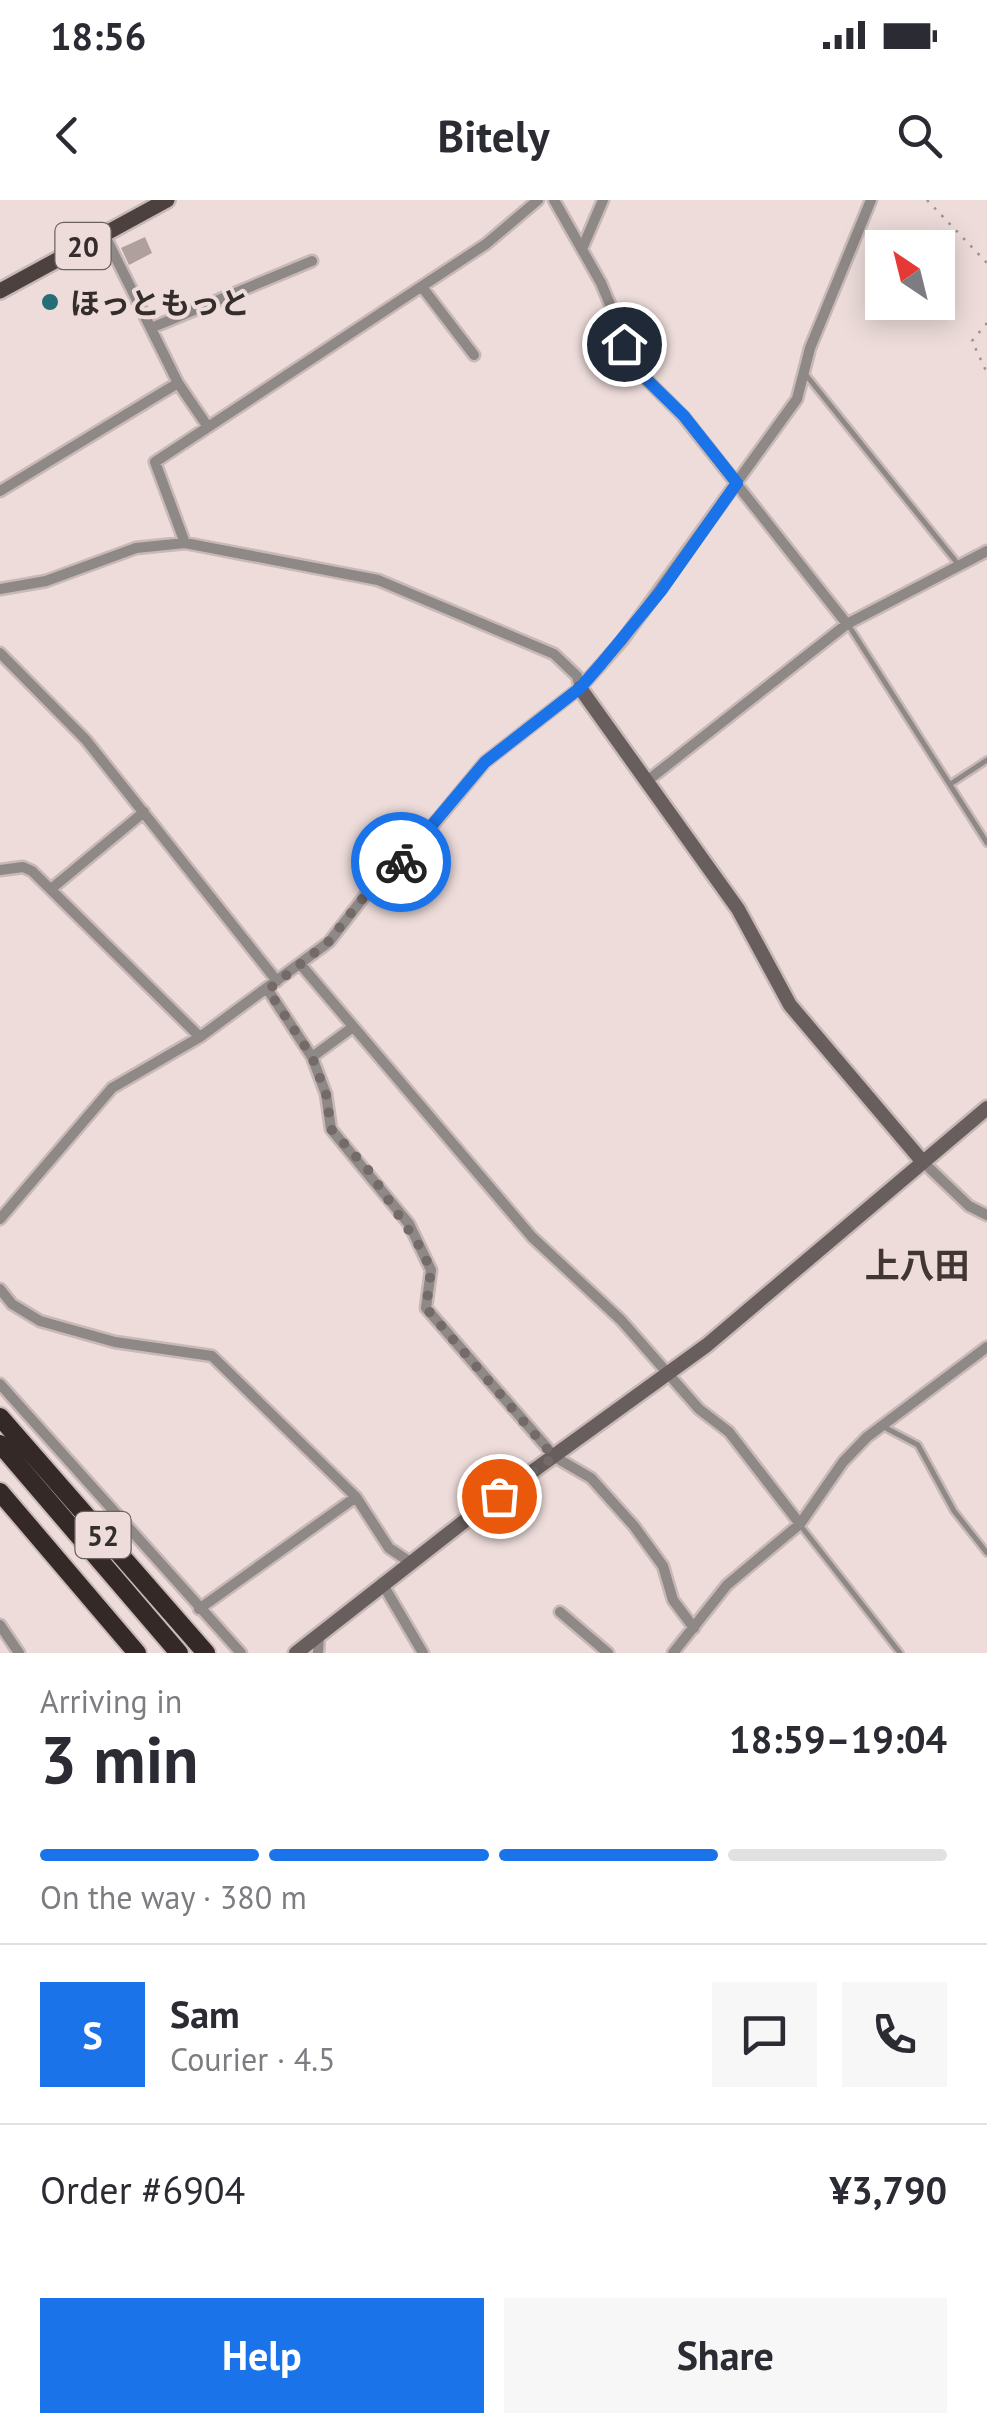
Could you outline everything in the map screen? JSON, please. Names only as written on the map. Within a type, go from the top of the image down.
[{"type":"highway","name":"52","points":[[0,1417],[206,1653]]},
{"type":"highway","points":[[0,1430],[192,1653]]},
{"type":"highway","points":[[0,1444],[179,1653]]},
{"type":"highway","name":"52","points":[[0,1492],[137,1653]]},
{"type":"main road","name":"20","points":[[0,291],[167,200]]},
{"type":"street","points":[[186,544],[155,462],[486,244],[538,200]]},
{"type":"street","points":[[554,200],[602,283],[638,371],[684,416],[847,624]]},
{"type":"street","points":[[582,249],[603,200]]},
{"type":"street","points":[[0,1219],[112,1088],[200,1037],[302,965],[410,853],[485,762],[580,688],[661,591],[796,399],[803,372],[872,200]]},
{"type":"street","points":[[104,234],[178,383],[208,427]]},
{"type":"street","points":[[151,328],[312,261]]},
{"type":"street","points":[[422,287],[474,354]]},
{"type":"street","points":[[0,491],[178,383]]},
{"type":"street","points":[[0,589],[46,581],[136,548],[186,544],[378,580],[554,654],[577,676],[580,688],[738,909],[790,1004],[944,1185],[987,1215]]},
{"type":"street","points":[[647,781],[847,624],[987,551]]},
{"type":"street","points":[[0,653],[86,740],[273,986],[312,1057],[326,1094],[331,1129],[409,1224],[431,1270],[426,1308],[554,1457],[591,1478],[634,1526],[662,1566],[673,1600],[694,1628]]},
{"type":"street","points":[[51,889],[144,812]]},
{"type":"street","points":[[0,870],[23,866],[51,889],[200,1037]]},
{"type":"street","points":[[302,965],[532,1237],[620,1320],[666,1376],[729,1432],[800,1524]]},
{"type":"street","points":[[312,1057],[352,1028]]},
{"type":"street","points":[[296,1653],[410,1562],[666,1376],[987,1108]]},
{"type":"street","points":[[0,1290],[12,1304],[40,1322],[116,1342],[212,1356],[356,1498],[388,1548],[410,1562]]},
{"type":"street","points":[[673,1653],[727,1584],[800,1524],[843,1462],[881,1426],[987,1346]]},
{"type":"street","points":[[0,1384],[241,1653]]},
{"type":"street","points":[[198,1609],[356,1498]]},
{"type":"street","points":[[382,1583],[422,1653]]},
{"type":"street","points":[[560,1612],[608,1653]]},
{"type":"street","points":[[0,1625],[19,1653]]},
{"type":"street","points":[[318,1653],[319,1635]]},
{"type":"lane","points":[[803,372],[958,564]]},
{"type":"lane","points":[[847,624],[987,843]]},
{"type":"lane","points":[[952,783],[987,760]]},
{"type":"lane","points":[[881,1426],[918,1444],[954,1511],[987,1553]]},
{"type":"lane","points":[[800,1524],[900,1653]]},
{"type":"path","points":[[927,200],[987,262]]},
{"type":"path","points":[[987,322],[972,341],[987,372]]},
{"type":"building","points":[[145,237],[152,253],[129,265],[121,248]]},
{"type":"way so far","points":[[401,862],[367,893],[328,942],[268,990],[312,1057],[326,1094],[331,1129],[409,1224],[431,1270],[426,1308],[554,1457],[499,1496]]},
{"type":"place","name":"ほっともっと","points":[[50,302]]},
{"type":"district","name":"上八田","points":[[917,1265]]},
{"type":"route","points":[[401,862],[485,762],[580,688],[661,591],[737,483],[684,416],[638,371],[624,344]]}]
